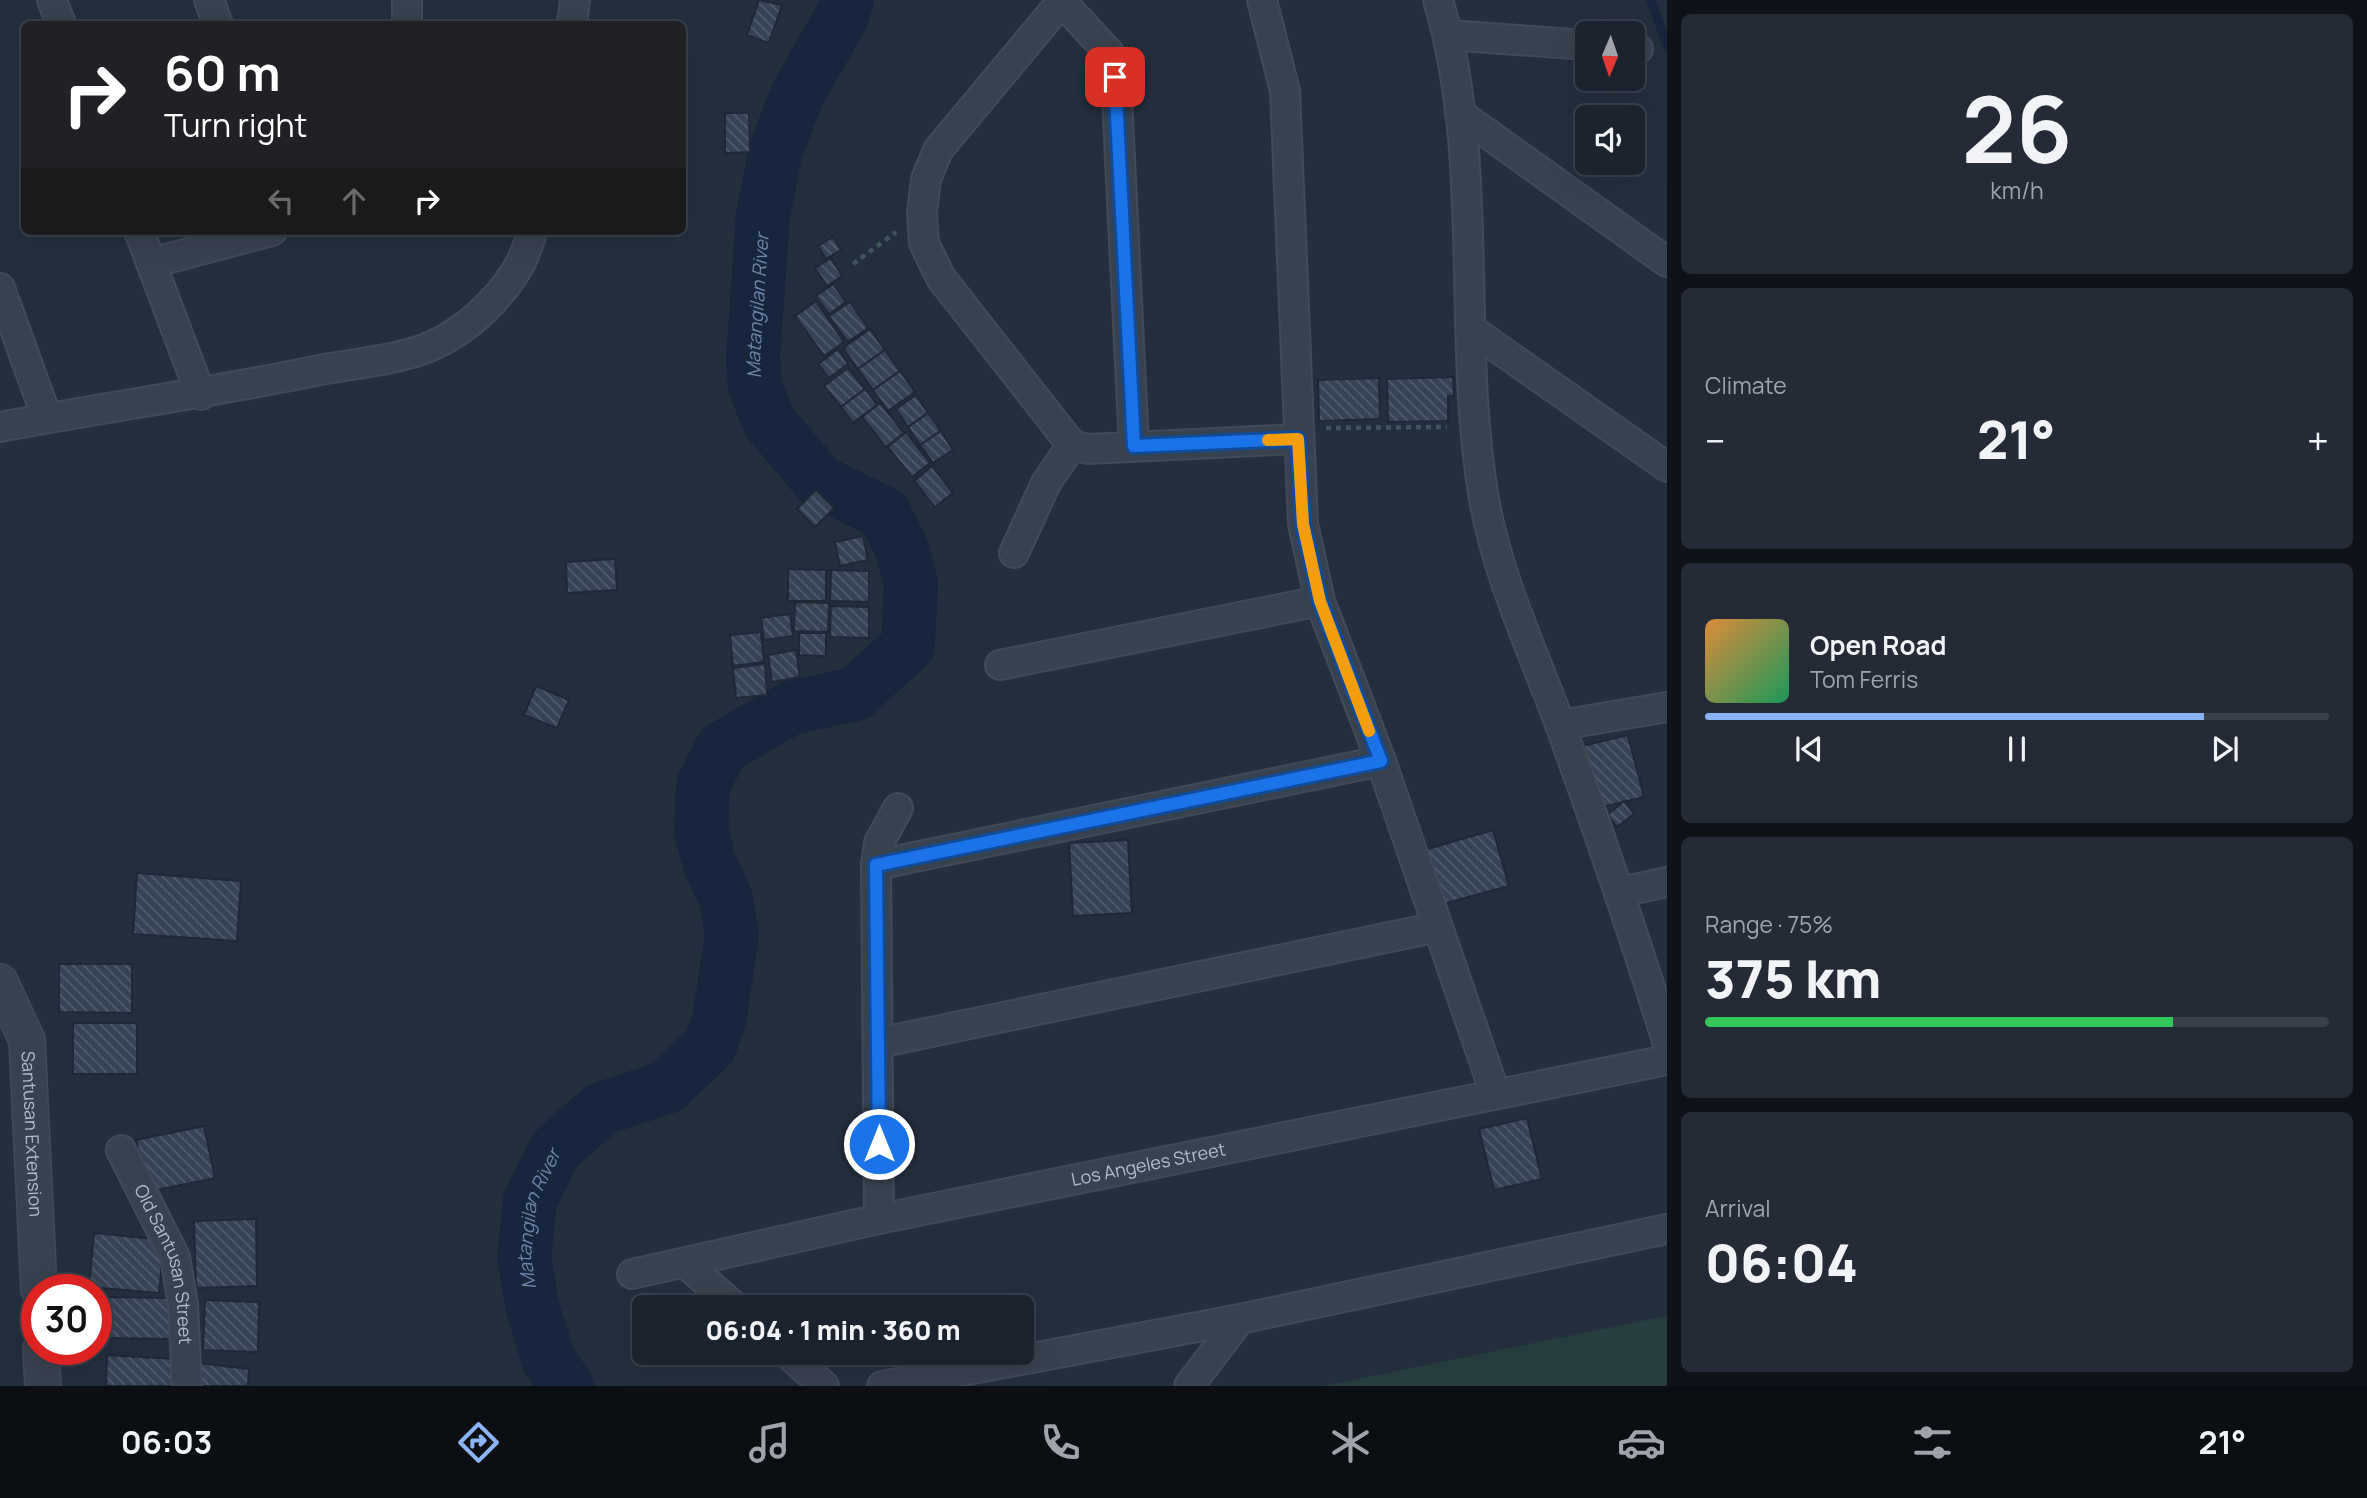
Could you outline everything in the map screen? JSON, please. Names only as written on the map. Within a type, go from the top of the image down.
[{"type":"street","points":[[52,0],[60,21]]},
{"type":"street","points":[[209,0],[217,21]]},
{"type":"street","points":[[572,21],[575,0]]},
{"type":"street","points":[[1262,0],[1285,91],[1303,524],[1320,601],[1381,761],[1495,1093]]},
{"type":"street","points":[[1438,0],[1448,35],[1460,114],[1476,427],[1484,499],[1500,563],[1620,892],[1667,1041]]},
{"type":"street","points":[[1134,446],[1115,77],[1110,54],[1062,1],[938,150],[926,179],[922,213],[924,243],[941,278],[1072,445],[1088,449],[1134,446],[1298,433]]},
{"type":"street","points":[[1448,35],[1575,44]]},
{"type":"street","points":[[1460,114],[1667,262]]},
{"type":"street","points":[[140,235],[201,395]]},
{"type":"street","points":[[151,263],[257,235]]},
{"type":"street","points":[[0,427],[201,395],[424,349],[471,322],[506,285],[530,244],[531,235]]},
{"type":"street","points":[[0,288],[47,418]]},
{"type":"street","points":[[1472,330],[1667,467]]},
{"type":"street","points":[[1014,553],[1046,483],[1072,445]]},
{"type":"street","points":[[1000,665],[1320,601]]},
{"type":"street","points":[[1560,725],[1667,706]]},
{"type":"street","points":[[876,865],[1381,761]]},
{"type":"street","points":[[879,1219],[876,865],[879,843],[898,808]]},
{"type":"street","points":[[1620,892],[1667,882]]},
{"type":"street","points":[[878,1043],[1438,927]]},
{"type":"street","name":"Santusan Extension","points":[[0,982],[27,1040],[38,1274]]},
{"type":"street","name":"Los Angeles Street","points":[[632,1274],[879,1219],[1667,1060]]},
{"type":"street","name":"Old Santusan Street","points":[[121,1150],[174,1257],[183,1304],[187,1386]]},
{"type":"street","points":[[882,1386],[1240,1319],[1667,1229]]},
{"type":"street","points":[[685,1263],[721,1295]]},
{"type":"street","points":[[1189,1386],[1240,1319]]},
{"type":"street","points":[[42,1365],[43,1386]]},
{"type":"street","points":[[800,1365],[824,1386]]},
{"type":"path","points":[[853,264],[922,213]]},
{"type":"path","points":[[1298,433],[1476,427]]},
{"type":"green space","points":[[1667,1316],[1667,1386],[1323,1386]]},
{"type":"building","points":[[759,0],[782,5],[769,43],[747,35]]},
{"type":"building","points":[[725,113],[749,113],[750,152],[725,153]]},
{"type":"building","points":[[833,237],[841,250],[826,259],[818,246]]},
{"type":"building","points":[[831,258],[842,276],[827,286],[815,268]]},
{"type":"building","points":[[833,284],[846,302],[829,314],[816,296]]},
{"type":"building","points":[[816,301],[844,342],[824,356],[795,316]]},
{"type":"building","points":[[850,302],[868,328],[848,342],[829,316]]},
{"type":"building","points":[[870,329],[885,350],[858,369],[843,348]]},
{"type":"building","points":[[838,349],[848,364],[829,378],[818,364]]},
{"type":"building","points":[[885,350],[900,371],[873,390],[858,369]]},
{"type":"building","points":[[848,368],[865,389],[841,407],[824,386]]},
{"type":"building","points":[[900,371],[915,392],[888,411],[873,390]]},
{"type":"building","points":[[1453,377],[1454,396],[1448,396],[1448,421],[1388,422],[1387,379]]},
{"type":"building","points":[[1379,378],[1380,419],[1319,421],[1318,380]]},
{"type":"building","points":[[865,389],[877,405],[853,423],[841,407]]},
{"type":"building","points":[[916,395],[928,413],[908,427],[896,409]]},
{"type":"building","points":[[880,403],[904,433],[886,447],[862,417]]},
{"type":"building","points":[[928,413],[941,431],[920,445],[908,427]]},
{"type":"building","points":[[941,431],[953,450],[933,463],[920,445]]},
{"type":"building","points":[[906,432],[930,463],[912,477],[888,447]]},
{"type":"building","points":[[932,466],[953,493],[935,507],[914,481]]},
{"type":"building","points":[[816,490],[834,508],[815,527],[797,509]]},
{"type":"building","points":[[863,536],[868,560],[840,566],[835,542]]},
{"type":"building","points":[[615,559],[617,590],[567,593],[566,562]]},
{"type":"building","points":[[788,569],[826,570],[826,601],[788,601]]},
{"type":"building","points":[[831,570],[869,571],[869,602],[830,601]]},
{"type":"building","points":[[795,602],[829,603],[828,632],[794,631]]},
{"type":"building","points":[[831,606],[869,607],[869,638],[830,637]]},
{"type":"building","points":[[790,614],[793,636],[764,640],[761,618]]},
{"type":"building","points":[[761,632],[764,662],[733,666],[730,635]]},
{"type":"building","points":[[799,633],[826,633],[826,656],[799,655]]},
{"type":"building","points":[[796,650],[800,677],[772,682],[768,655]]},
{"type":"building","points":[[765,664],[767,695],[736,698],[733,668]]},
{"type":"building","points":[[536,686],[569,700],[557,728],[524,715]]},
{"type":"building","points":[[1628,735],[1644,797],[1598,808],[1582,746]]},
{"type":"building","points":[[1624,801],[1634,814],[1617,827],[1607,815]]},
{"type":"building","points":[[1493,830],[1509,886],[1439,905],[1424,850]]},
{"type":"building","points":[[1128,840],[1132,913],[1073,916],[1069,843]]},
{"type":"building","points":[[137,873],[241,881],[237,941],[133,934]]},
{"type":"building","points":[[59,964],[132,964],[132,1013],[59,1012]]},
{"type":"building","points":[[73,1023],[137,1023],[137,1074],[73,1074]]},
{"type":"building","points":[[1527,1118],[1542,1179],[1494,1190],[1479,1129]]},
{"type":"building","points":[[204,1126],[215,1178],[147,1192],[136,1140]]},
{"type":"building","points":[[256,1219],[257,1286],[196,1288],[194,1221]]},
{"type":"building","points":[[94,1233],[164,1240],[159,1293],[112,1289],[112,1274],[90,1274]]},
{"type":"building","points":[[112,1297],[172,1298],[171,1339],[112,1338]]},
{"type":"building","points":[[205,1300],[259,1302],[258,1352],[203,1350]]},
{"type":"building","points":[[112,1355],[176,1359],[175,1386],[106,1386],[107,1365],[112,1365]]},
{"type":"building","points":[[198,1363],[249,1369],[248,1386],[195,1386]]},
{"type":"waterway","name":"Matangilan River","points":[[567,1386],[548,1359],[532,1305],[524,1257],[530,1201],[555,1150],[601,1109],[667,1087],[710,1046],[719,1020],[732,935],[726,899],[710,865],[701,831],[703,785],[722,748],[791,708],[855,694],[908,646],[911,584],[902,549],[884,513],[820,482],[770,423],[755,387],[753,359],[763,215],[776,149],[798,93],[841,18],[847,0]]},
{"type":"waterway","points":[[1651,0],[1667,46]]},
{"type":"slow traffic","points":[[1268,440],[1298,439],[1303,524],[1320,601],[1369,731]]},
{"type":"route","points":[[879,1144],[876,865],[1381,761],[1320,601],[1303,524],[1298,439],[1134,446],[1115,77]]}]
